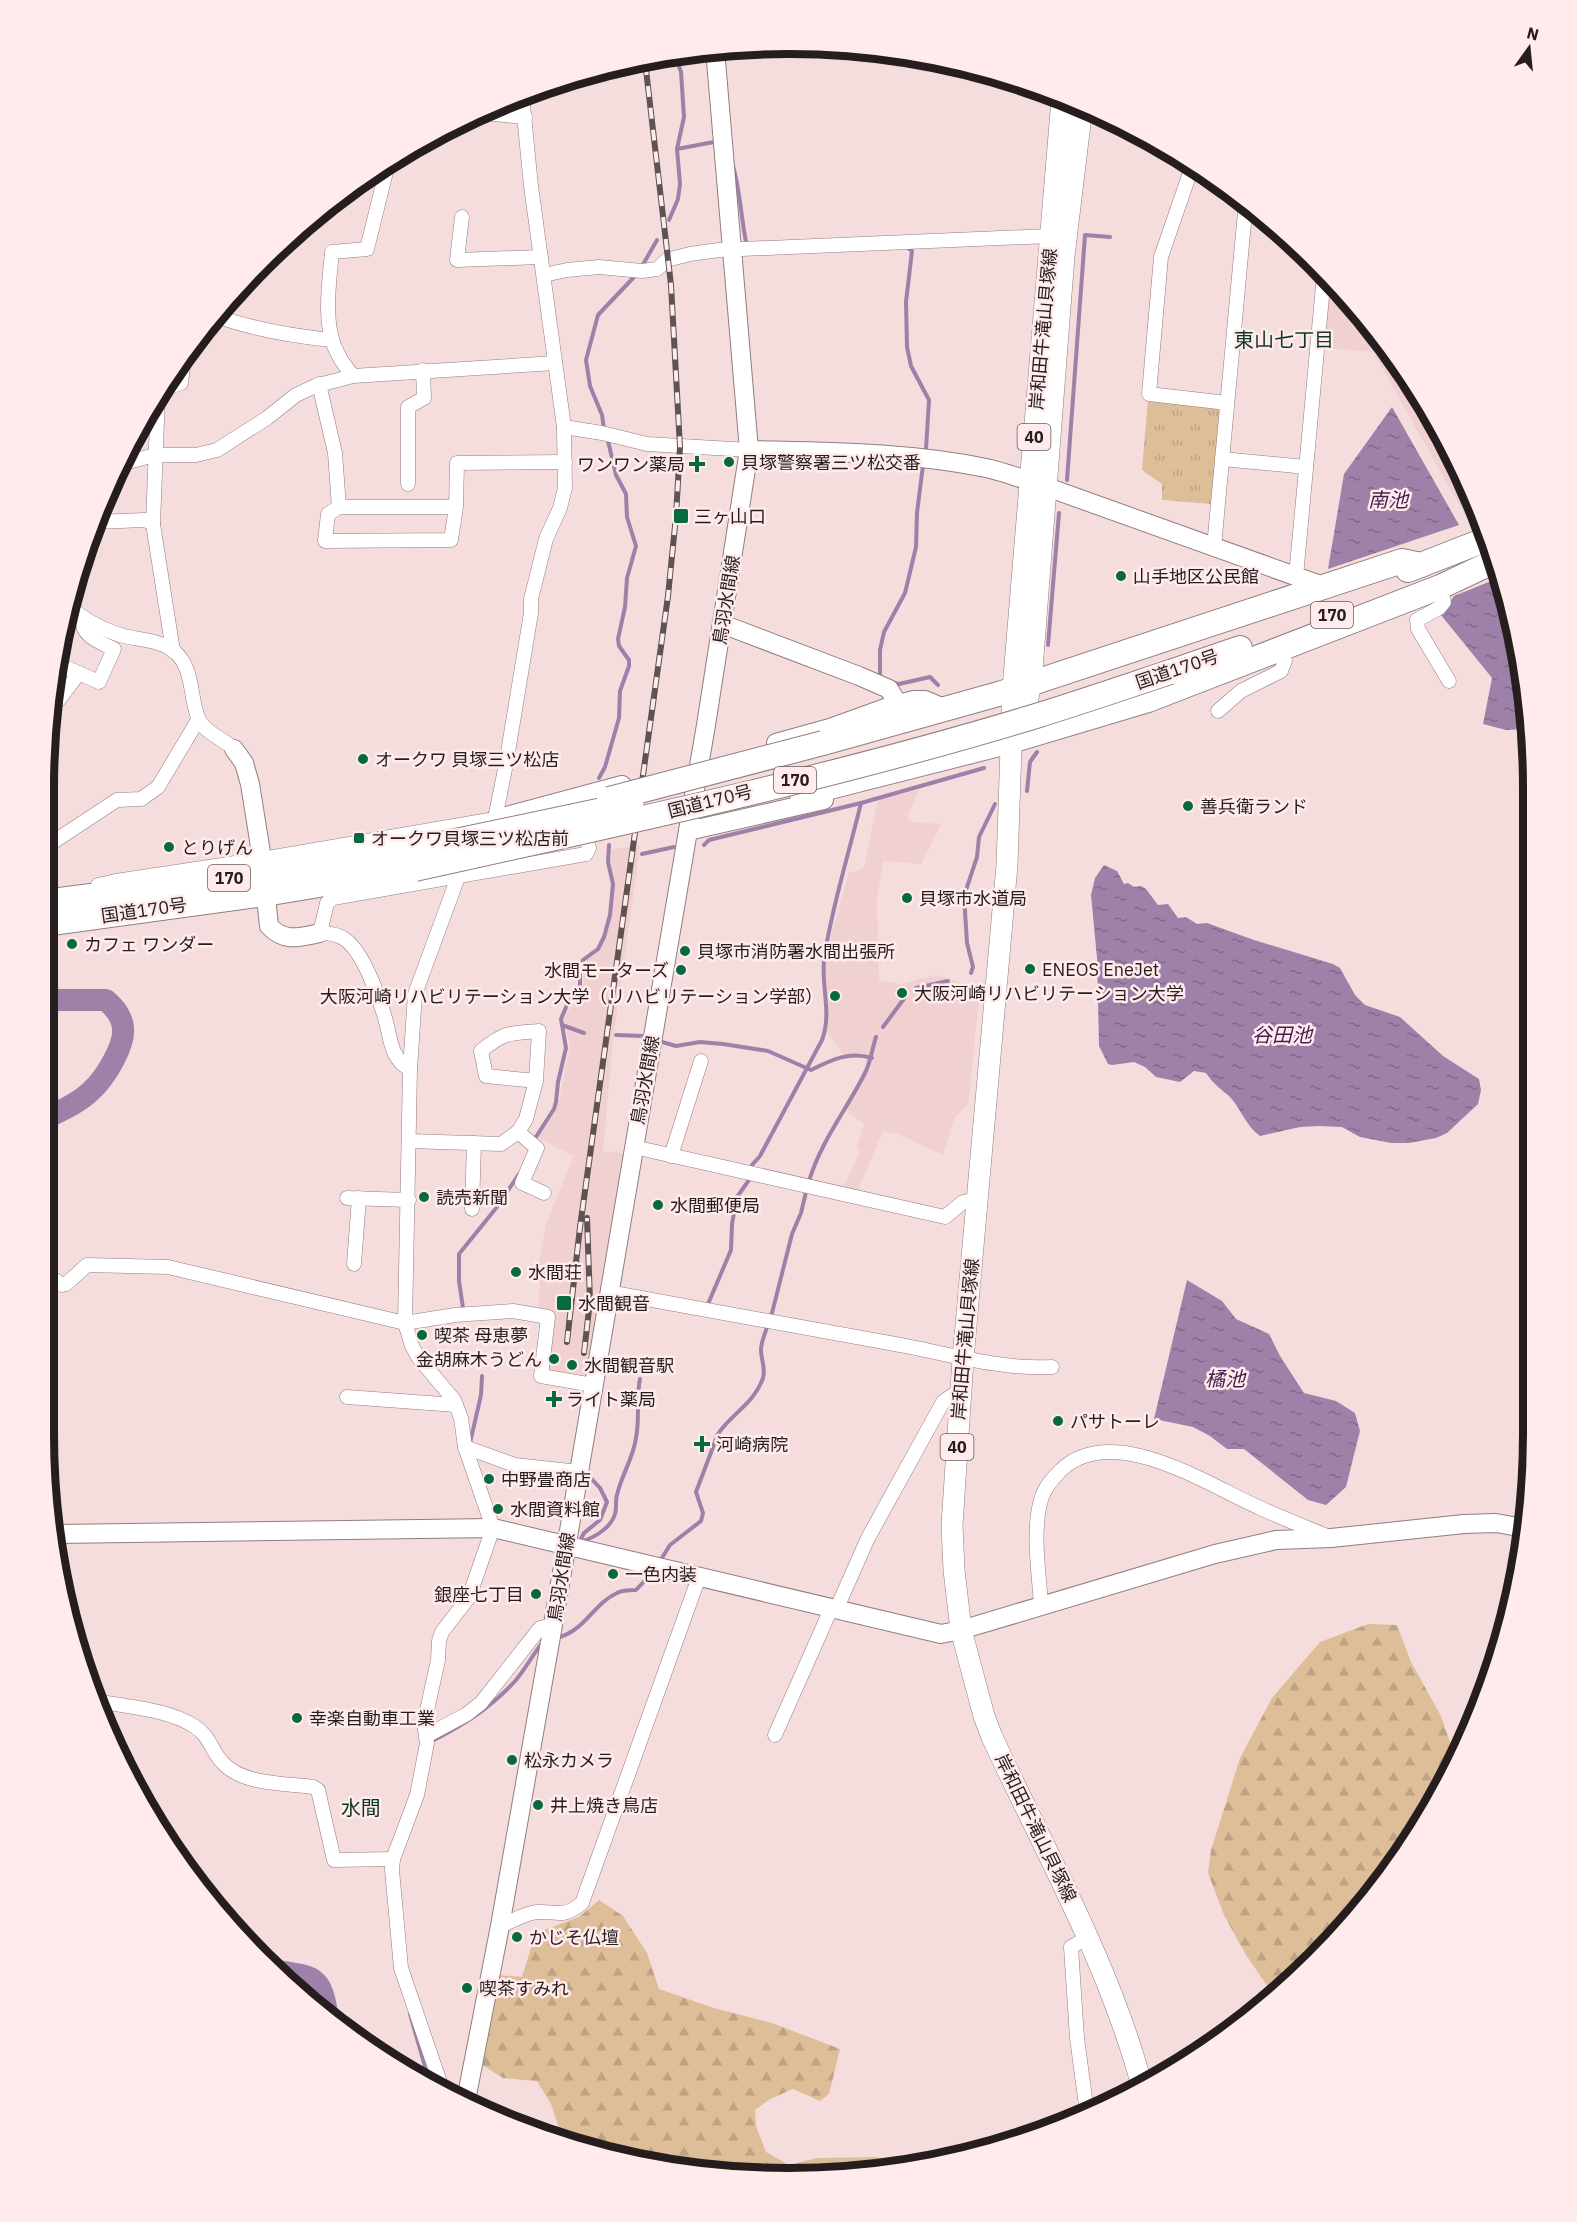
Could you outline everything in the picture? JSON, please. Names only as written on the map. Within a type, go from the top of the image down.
[{"type":"highway","name":"国道170号","points":[[54,900],[414,859],[590,830],[880,759],[1035,716],[1480,542]]},
{"type":"highway","points":[[444,843],[823,743],[1022,686],[1402,561],[1421,565]]},
{"type":"highway","name":"国道170号","points":[[414,859],[444,843],[643,801],[878,744],[1036,698],[1168,665],[1487,561]]},
{"type":"highway","points":[[590,830],[613,837],[720,815],[1007,741],[1148,700],[1440,587],[1487,563]]},
{"type":"highway","name":"国道170号","points":[[54,922],[263,876]]},
{"type":"main road","name":"岸和田牛滝山貝塚線","points":[[1061,107],[1050,236],[1038,484],[1022,686],[1007,741],[1011,774],[1006,865],[960,1390],[952,1525],[954,1570],[961,1630],[984,1716],[1035,1830],[1074,1906],[1118,2010],[1140,2078]]},
{"type":"main road","name":"岸和田牛滝山貝塚線","points":[[1038,484],[1081,115]]},
{"type":"street","name":"鳥羽水間線","points":[[467,2094],[500,1926],[553,1625],[688,831],[749,450],[716,58]]},
{"type":"street","points":[[495,819],[514,717],[531,613],[531,599],[546,539],[560,508],[565,488],[564,427],[531,186],[523,104]]},
{"type":"street","points":[[498,114],[525,117]]},
{"type":"street","points":[[1190,173],[1161,257],[1149,394],[1227,403]]},
{"type":"street","points":[[353,375],[339,357],[332,340],[328,292],[332,252],[367,249],[375,182]]},
{"type":"street","points":[[1214,547],[1245,213]]},
{"type":"street","points":[[462,217],[457,260],[541,257]]},
{"type":"street","points":[[544,275],[598,267],[642,271],[657,269],[667,260],[690,254],[733,250],[1050,236]]},
{"type":"street","points":[[1296,576],[1323,285]]},
{"type":"street","points":[[224,319],[298,337],[332,340]]},
{"type":"street","points":[[132,461],[155,455],[196,455],[217,450],[267,418],[296,394],[319,384],[353,375],[555,363]]},
{"type":"street","points":[[408,484],[408,407],[424,398],[423,370]]},
{"type":"street","points":[[175,385],[181,383],[182,374]]},
{"type":"street","points":[[319,384],[335,453],[339,507]]},
{"type":"street","points":[[157,413],[153,524],[174,651],[190,680],[198,720],[205,728],[226,741],[244,763],[250,784],[269,926],[277,934],[291,938],[333,933],[348,941],[367,968],[385,1018],[392,1049],[400,1064],[410,1069]]},
{"type":"street","points":[[564,427],[647,444],[749,450],[862,452],[940,460],[988,468],[1323,586]]},
{"type":"street","points":[[1222,459],[1306,467]]},
{"type":"street","points":[[456,507],[339,507],[328,514],[326,541],[450,540],[456,507],[457,463],[564,462]]},
{"type":"street","points":[[104,522],[145,520],[153,524]]},
{"type":"street","points":[[1440,587],[1444,602],[1439,608],[1417,620],[1418,629],[1449,681]]},
{"type":"street","points":[[76,612],[94,625],[174,651]]},
{"type":"street","points":[[60,694],[73,670],[99,682],[114,650],[85,633],[81,625],[83,618]]},
{"type":"street","points":[[722,624],[889,689],[898,704]]},
{"type":"street","points":[[1218,711],[1241,691],[1281,671],[1285,661],[1281,649]]},
{"type":"street","points":[[263,876],[495,819],[699,765],[830,728],[898,704],[925,700],[946,708]]},
{"type":"street","points":[[54,841],[117,800],[141,799],[158,787],[198,720]]},
{"type":"street","points":[[688,831],[829,799],[944,769],[967,762],[1007,741]]},
{"type":"street","points":[[321,933],[327,903],[333,898],[586,854],[589,848],[576,798]]},
{"type":"street","points":[[439,2079],[401,1968],[393,1888],[393,1859],[417,1795],[427,1743],[424,1724],[438,1660],[439,1641],[442,1632],[470,1597],[493,1528],[465,1447],[461,1418],[456,1405],[418,1356],[412,1346],[405,1323],[410,1069],[415,994],[458,877]]},
{"type":"street","points":[[410,1141],[501,1144],[518,1132],[526,1119],[536,1081],[538,1031],[498,1037],[481,1051],[486,1076],[536,1081]]},
{"type":"street","points":[[671,1156],[702,1061]]},
{"type":"street","points":[[518,1132],[537,1148],[522,1183],[544,1193]]},
{"type":"street","points":[[472,1209],[474,1143]]},
{"type":"street","points":[[634,1147],[945,1217],[963,1202],[978,1199]]},
{"type":"street","points":[[354,1264],[353,1198],[409,1200]]},
{"type":"street","points":[[54,1279],[62,1285],[66,1284],[87,1265],[168,1267],[405,1323],[454,1315],[513,1311],[548,1317],[541,1376],[593,1385]]},
{"type":"street","points":[[608,1292],[898,1344],[963,1359],[1034,1368],[1052,1367]]},
{"type":"street","points":[[775,1735],[868,1538],[943,1402],[960,1390]]},
{"type":"street","points":[[347,1396],[456,1405]]},
{"type":"street","points":[[465,1447],[515,1465],[579,1472]]},
{"type":"street","points":[[1041,1605],[1037,1523],[1041,1499],[1051,1480],[1068,1464],[1097,1453],[1137,1455],[1183,1471],[1259,1508],[1331,1538]]},
{"type":"street","points":[[61,1534],[493,1528],[941,1634],[1215,1554],[1266,1543],[1464,1524],[1496,1523],[1517,1527]]},
{"type":"street","points":[[500,1926],[536,1912],[557,1914],[572,1912],[582,1903],[699,1577]]},
{"type":"street","points":[[426,1736],[467,1714],[481,1703],[540,1628],[553,1625]]},
{"type":"street","points":[[105,1703],[167,1714],[194,1726],[208,1738],[218,1759],[240,1776],[313,1787],[318,1790],[334,1860],[393,1859]]},
{"type":"street","points":[[1087,1938],[1071,1947],[1077,2038],[1087,2104]]},
{"type":"shaded area","points":[[1329,291],[1371,341],[1425,421],[1473,523],[1470,524],[1373,352],[1324,348]]},
{"type":"shaded area","name":"大阪河崎リハビリテーション大学","points":[[919,790],[907,817],[911,822],[941,824],[921,864],[883,861],[877,899],[879,980],[902,984],[935,975],[980,988],[969,1098],[968,1104],[954,1119],[943,1155],[898,1134],[883,1131],[857,1192],[843,1189],[860,1151],[857,1147],[864,1124],[845,1110],[867,1064],[864,1053],[844,1056],[827,1032],[828,1008],[822,980],[825,949],[828,947],[849,872],[864,867],[878,800]]},
{"type":"shaded area","points":[[640,845],[613,1042],[603,1151],[624,1153],[596,1309],[588,1375],[547,1370],[551,1313],[538,1309],[540,1286],[537,1271],[546,1224],[574,1156],[538,1138],[559,1102],[570,1046],[564,1021],[583,990],[584,964],[601,948],[605,938],[614,884],[610,862],[611,850]]},
{"type":"green space","points":[[1148,399],[1217,407],[1220,414],[1211,504],[1162,500],[1162,484],[1142,470]]},
{"type":"green space","points":[[1368,1624],[1397,1625],[1411,1662],[1441,1716],[1452,1748],[1425,1801],[1371,1881],[1341,1918],[1269,1989],[1246,1955],[1224,1915],[1208,1873],[1211,1850],[1240,1758],[1272,1698],[1320,1642]]},
{"type":"green space","points":[[599,1900],[623,1916],[647,1953],[659,1989],[714,2008],[772,2023],[840,2049],[829,2094],[820,2101],[793,2089],[770,2099],[755,2110],[756,2126],[766,2152],[789,2165],[817,2158],[876,2157],[890,2161],[788,2168],[693,2162],[645,2154],[560,2131],[551,2104],[537,2081],[503,2078],[479,2063],[498,1975],[522,1977],[531,1948],[544,1930],[579,1917]]},
{"type":"water","name":"南池","points":[[1392,407],[1459,525],[1328,569],[1344,474]]},
{"type":"water","points":[[1493,580],[1509,645],[1520,729],[1506,730],[1483,724],[1492,678],[1441,615],[1454,596]]},
{"type":"water","name":"谷田池","points":[[1104,865],[1117,871],[1124,884],[1128,883],[1134,887],[1141,886],[1146,889],[1158,905],[1168,904],[1178,918],[1186,917],[1197,924],[1207,923],[1340,968],[1355,995],[1365,1005],[1400,1017],[1443,1056],[1479,1079],[1481,1090],[1478,1104],[1447,1133],[1436,1138],[1409,1143],[1391,1143],[1360,1137],[1342,1127],[1300,1127],[1260,1136],[1230,1097],[1206,1073],[1194,1071],[1180,1082],[1156,1077],[1145,1067],[1134,1062],[1108,1064],[1099,1046],[1097,958],[1091,895],[1095,878]]},
{"type":"water","name":"橘池","points":[[1187,1280],[1222,1301],[1236,1319],[1269,1334],[1304,1393],[1336,1401],[1355,1413],[1360,1431],[1346,1487],[1326,1505],[1308,1500],[1244,1449],[1227,1449],[1193,1427],[1154,1419]]},
{"type":"waterway","points":[[669,220],[678,199],[680,184],[677,149],[684,117],[681,72],[678,63]]},
{"type":"waterway","points":[[677,149],[714,142]]},
{"type":"waterway","points":[[733,166],[746,242]]},
{"type":"waterway","points":[[1067,480],[1085,235],[1110,237]]},
{"type":"waterway","points":[[641,268],[657,240]]},
{"type":"waterway","points":[[908,248],[912,251],[906,302],[907,347],[911,366],[929,400],[926,449]]},
{"type":"waterway","points":[[604,429],[602,415],[590,386],[586,360],[598,315],[635,276]]},
{"type":"waterway","points":[[599,778],[605,767],[619,718],[620,691],[629,666],[629,660],[619,646],[618,639],[625,607],[627,578],[636,546],[627,517],[626,494],[616,475],[608,441]]},
{"type":"waterway","points":[[881,678],[880,650],[884,632],[905,593],[916,547],[917,513],[923,465]]},
{"type":"waterway","points":[[1048,645],[1059,513]]},
{"type":"waterway","points":[[891,682],[899,684],[930,677],[938,685]]},
{"type":"waterway","points":[[1027,791],[1030,762],[1037,752]]},
{"type":"waterway","points":[[704,845],[709,840],[861,803],[984,768]]},
{"type":"waterway","points":[[752,1165],[760,1156],[822,1040],[826,1018],[824,964],[828,934],[861,803]]},
{"type":"waterway","points":[[971,973],[973,967],[967,943],[964,896],[977,857],[979,837],[995,804]]},
{"type":"waterway","points":[[534,1140],[556,1102],[566,1048],[561,1019],[567,1005],[580,987],[580,969],[583,960],[598,949],[610,915],[613,884],[608,862],[609,845]]},
{"type":"waterway","points":[[642,854],[674,847]]},
{"type":"waterway","points":[[916,988],[948,981]]},
{"type":"waterway","points":[[883,1027],[906,996]]},
{"type":"waterway","points":[[54,1000],[106,1000],[118,1013],[123,1035],[108,1070],[97,1085],[87,1095],[54,1114]]},
{"type":"waterway","points":[[562,1025],[584,1033]]},
{"type":"waterway","points":[[616,1035],[643,1036]]},
{"type":"waterway","points":[[809,1181],[820,1152],[865,1073],[876,1037]]},
{"type":"waterway","points":[[662,1042],[676,1046],[700,1042],[768,1051],[811,1070],[848,1056],[872,1058]]},
{"type":"waterway","points":[[463,1308],[459,1281],[459,1254],[497,1207],[519,1174]]},
{"type":"waterway","points":[[708,1304],[731,1250],[732,1224],[737,1197],[749,1180]]},
{"type":"waterway","points":[[771,1317],[792,1234],[801,1213],[806,1192]]},
{"type":"waterway","points":[[660,1561],[670,1545],[701,1521],[703,1513],[696,1492],[718,1434],[754,1395],[763,1378],[761,1347],[767,1327]]},
{"type":"waterway","points":[[470,1443],[481,1395],[482,1376]]},
{"type":"waterway","points":[[580,1542],[601,1532],[610,1524],[615,1514],[616,1497],[636,1438],[640,1379]]},
{"type":"waterway","points":[[580,1541],[584,1533],[600,1520],[607,1502],[600,1488],[587,1474]]},
{"type":"waterway","points":[[557,1638],[575,1629],[609,1598],[621,1591],[636,1590],[652,1573]]},
{"type":"waterway","points":[[434,1740],[467,1721],[497,1699],[516,1680],[543,1642]]},
{"type":"waterway","points":[[291,1973],[313,1980],[322,1991],[325,2003]]},
{"type":"waterway","points":[[410,2014],[427,2073]]},
{"type":"railway","points":[[567,1342],[580,1227],[668,596],[676,516],[680,447],[671,285],[646,68]]},
{"type":"railway","points":[[584,1353],[590,1301],[587,1218]]},
{"type":"place","name":"貝塚警察署三ツ松交番","points":[[729,462]]},
{"type":"place","name":"ワンワン薬局","points":[[697,464]]},
{"type":"place","name":"三ヶ山口","points":[[681,516]]},
{"type":"place","name":"山手地区公民館","points":[[1121,576]]},
{"type":"place","name":"オークワ 貝塚三ツ松店","points":[[363,759]]},
{"type":"place","name":"善兵衛ランド","points":[[1188,806]]},
{"type":"place","name":"オークワ貝塚三ツ松店前","points":[[359,838]]},
{"type":"place","name":"とりげん","points":[[169,847]]},
{"type":"place","name":"貝塚市水道局","points":[[907,898]]},
{"type":"place","name":"カフェ ワンダー","points":[[72,944]]},
{"type":"place","name":"貝塚市消防署水間出張所","points":[[685,951]]},
{"type":"place","name":"ENEOS EneJet","points":[[1030,969]]},
{"type":"place","name":"水間モーターズ","points":[[681,970]]},
{"type":"place","name":"大阪河崎リハビリテーション大学","points":[[902,993]]},
{"type":"place","name":"大阪河崎リハビリテーション大学（リハビリテーション学部）","points":[[835,996]]},
{"type":"place","name":"読売新聞","points":[[424,1197]]},
{"type":"place","name":"水間郵便局","points":[[658,1205]]},
{"type":"place","name":"水間荘","points":[[516,1272]]},
{"type":"place","name":"水間観音","points":[[564,1303]]},
{"type":"place","name":"喫茶 母恵夢","points":[[422,1335]]},
{"type":"place","name":"金胡麻木うどん","points":[[554,1359]]},
{"type":"place","name":"水間観音駅","points":[[572,1365]]},
{"type":"place","name":"ライト薬局","points":[[554,1399]]},
{"type":"place","name":"パサトーレ","points":[[1058,1421]]},
{"type":"place","name":"河崎病院","points":[[702,1444]]},
{"type":"place","name":"中野畳商店","points":[[489,1479]]},
{"type":"place","name":"水間資料館","points":[[498,1509]]},
{"type":"place","name":"一色内装","points":[[613,1574]]},
{"type":"place","name":"銀座七丁目","points":[[536,1594]]},
{"type":"place","name":"幸楽自動車工業","points":[[297,1718]]},
{"type":"place","name":"松永カメラ","points":[[512,1760]]},
{"type":"place","name":"井上焼き鳥店","points":[[538,1805]]},
{"type":"place","name":"かじそ仏壇","points":[[517,1937]]},
{"type":"place","name":"喫茶すみれ","points":[[467,1988]]},
{"type":"district","name":"東山七丁目","points":[[1284,339]]},
{"type":"district","name":"水間","points":[[361,1807]]}]
